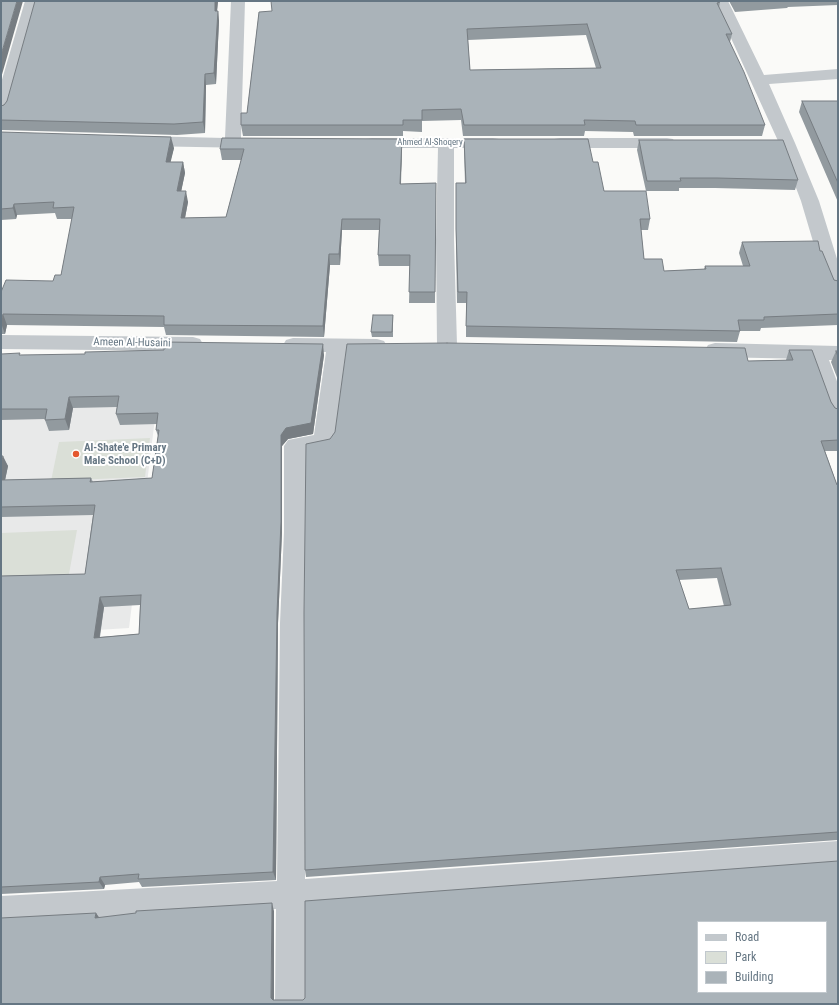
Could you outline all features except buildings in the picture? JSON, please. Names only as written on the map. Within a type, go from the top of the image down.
[{"type":"street","points":[[1,111],[32,1]]},
{"type":"street","points":[[233,143],[238,1]]},
{"type":"street","points":[[721,1],[759,80],[779,143],[810,201],[832,255],[838,286]]},
{"type":"street","points":[[759,80],[838,74]]},
{"type":"street","points":[[125,140],[265,143]]},
{"type":"street","name":"Ahmed Al-Shoqery","points":[[359,143],[509,143]]},
{"type":"street","points":[[446,143],[445,240],[447,345]]},
{"type":"street","points":[[541,143],[684,143]]},
{"type":"street","name":"Ameen Al-Husaini","points":[[1,342],[209,344]]},
{"type":"street","points":[[273,345],[392,346]]},
{"type":"street","points":[[290,1004],[292,623],[295,532],[295,446],[324,442],[337,346]]},
{"type":"street","points":[[700,350],[838,353]]},
{"type":"street","points":[[816,352],[838,412]]},
{"type":"street","points":[[1,910],[291,894],[838,854]]},
{"type":"shaded area","name":"Al-Shate'e Primary Male School (C+D)","points":[[163,354],[129,628],[1,636],[1,356]]},
{"type":"green space","points":[[150,438],[145,477],[51,481],[59,442]]},
{"type":"green space","points":[[77,530],[69,574],[1,578],[1,533]]},
{"type":"place","name":"Al-Shate'e Primary Male School (C+D)","points":[[76,454]]}]
